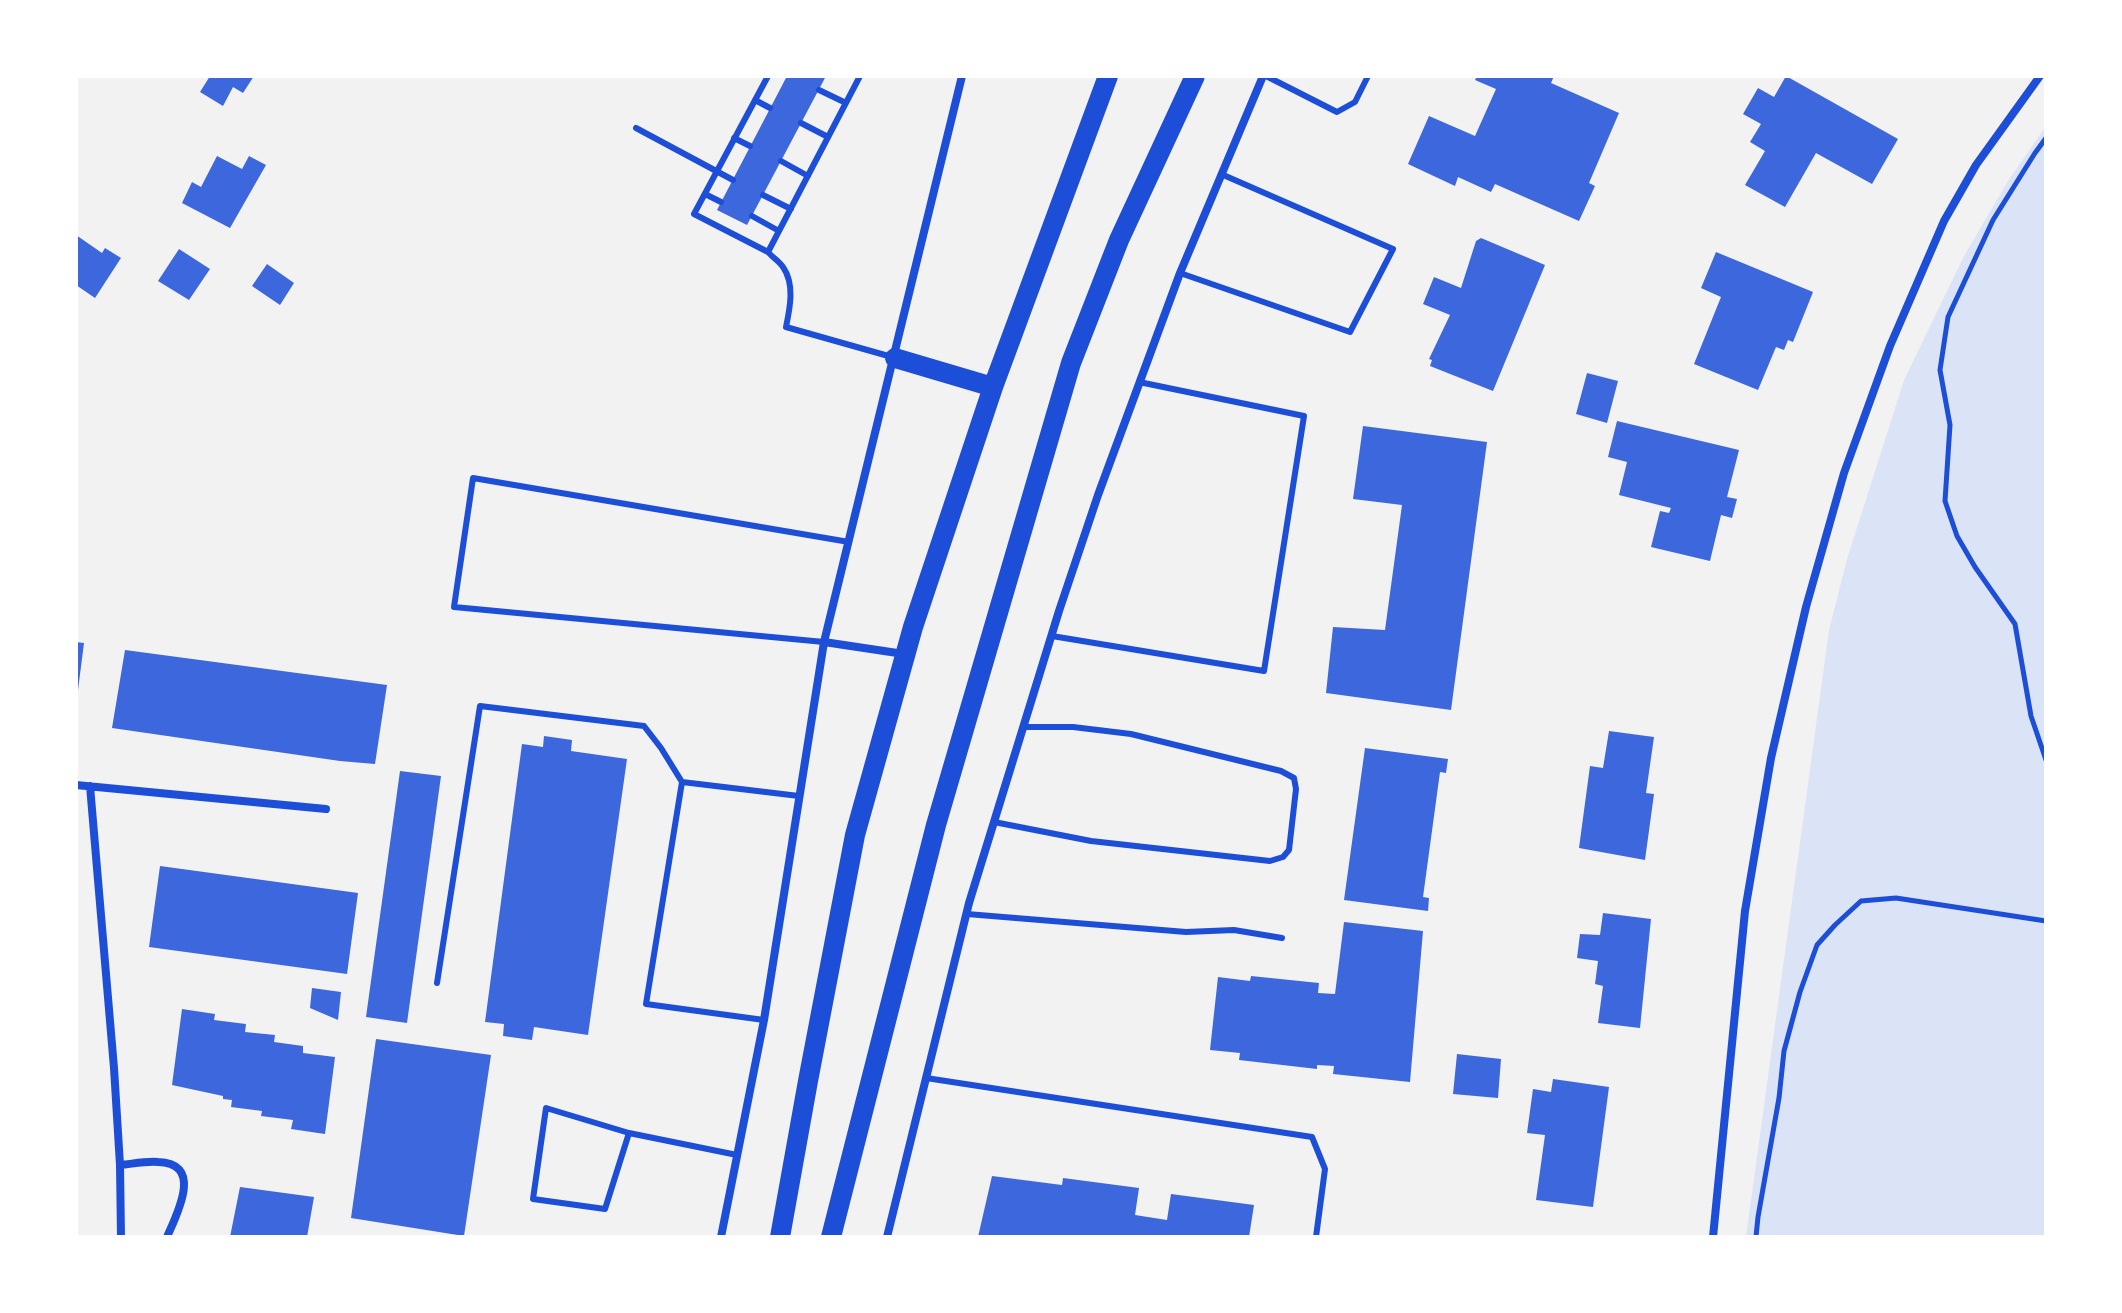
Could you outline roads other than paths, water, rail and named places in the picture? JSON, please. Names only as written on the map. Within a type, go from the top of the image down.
[{"type":"main road","points":[[780,1237],[855,835],[905,654],[993,387],[1108,76]]},
{"type":"main road","points":[[831,1237],[936,825],[1071,363],[1119,240],[1195,76]]},
{"type":"main road","points":[[895,358],[993,387]]},
{"type":"street","points":[[721,1237],[764,1020],[824,642],[962,76]]},
{"type":"street","points":[[887,1237],[967,914],[1052,636],[1098,495],[1180,273],[1265,76]]},
{"type":"street","points":[[1713,1237],[1745,911],[1771,758],[1806,607],[1844,473],[1890,346],[1944,221],[1976,165],[2040,76]]},
{"type":"street","points":[[824,642],[905,654]]},
{"type":"street","points":[[76,785],[326,809]]},
{"type":"street","points":[[90,786],[113,1052],[121,1237]]},
{"type":"street","points":[[120,1165],[161,1161],[178,1168],[185,1182],[185,1194],[167,1237]]},
{"type":"lane","points":[[768,76],[694,214],[768,252],[784,268],[790,285],[786,327],[895,358]]},
{"type":"lane","points":[[768,252],[860,76]]},
{"type":"lane","points":[[1265,76],[1337,112],[1355,102],[1368,76]]},
{"type":"lane","points":[[819,90],[846,103]]},
{"type":"lane","points":[[755,100],[770,108]]},
{"type":"lane","points":[[801,123],[828,137]]},
{"type":"lane","points":[[636,128],[733,180]]},
{"type":"lane","points":[[734,138],[750,146]]},
{"type":"lane","points":[[781,161],[808,176]]},
{"type":"lane","points":[[1180,273],[1350,332],[1393,249],[1221,174]]},
{"type":"lane","points":[[705,194],[721,202]]},
{"type":"lane","points":[[763,195],[791,209]]},
{"type":"lane","points":[[752,216],[779,231]]},
{"type":"lane","points":[[1052,636],[1264,671],[1304,416],[1139,382]]},
{"type":"lane","points":[[824,642],[454,607],[473,478],[850,542]]},
{"type":"lane","points":[[437,983],[480,706],[644,726],[682,782],[646,1004],[764,1020]]},
{"type":"lane","points":[[994,822],[1091,841],[1270,861],[1283,857],[1289,850],[1296,789],[1294,778],[1281,771],[1131,734],[1073,727],[1023,727]]},
{"type":"lane","points":[[682,782],[799,796]]},
{"type":"lane","points":[[967,914],[1186,932],[1234,930],[1282,938]]},
{"type":"lane","points":[[926,1078],[1312,1137],[1325,1169],[1316,1237]]},
{"type":"lane","points":[[629,1133],[605,1209],[533,1199],[546,1108],[629,1133],[737,1155]]}]
